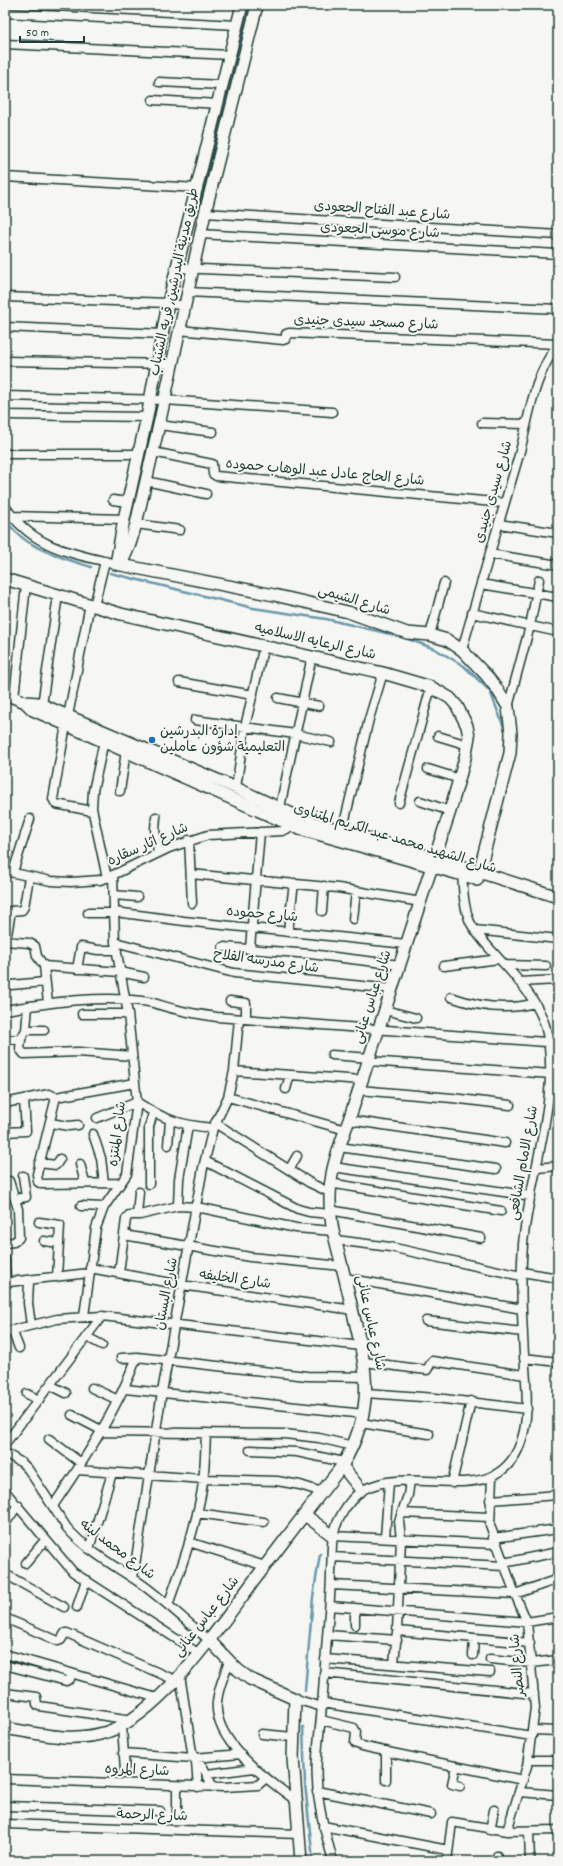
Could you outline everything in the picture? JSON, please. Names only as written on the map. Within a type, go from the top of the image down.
[{"type":"street","name":"طريق مدينة البدرشين, قريه الشنباب","points":[[118,564],[124,519],[158,363],[168,303],[198,188],[242,5]]},
{"type":"street","name":"طريق مدينة البدرشين, قريه الشنباب","points":[[118,564],[130,544],[136,524],[165,400],[204,213],[256,5]]},
{"type":"street","points":[[5,13],[237,25]]},
{"type":"street","points":[[5,44],[230,55]]},
{"type":"street","points":[[159,82],[222,85]]},
{"type":"street","points":[[152,100],[218,104]]},
{"type":"street","points":[[5,177],[198,188]]},
{"type":"street","name":"شارع عبد الفتاح الجعودى","points":[[204,213],[558,235]]},
{"type":"street","name":"شارع موسى الجعودى","points":[[200,234],[558,254]]},
{"type":"street","points":[[177,268],[395,276]]},
{"type":"street","points":[[188,292],[558,309]]},
{"type":"street","points":[[5,297],[168,303],[185,306]]},
{"type":"street","points":[[5,327],[163,334]]},
{"type":"street","name":"شارع مسجد سيدى جنيدى","points":[[179,330],[283,340],[286,339],[286,334],[289,333],[558,344]]},
{"type":"street","name":"شارع سيدى جنيدى","points":[[462,650],[499,524],[536,383],[547,360],[558,344]]},
{"type":"street","points":[[5,361],[172,364]]},
{"type":"street","points":[[5,396],[165,400],[332,412]]},
{"type":"street","points":[[5,415],[147,417]]},
{"type":"street","points":[[482,423],[526,424]]},
{"type":"street","points":[[159,425],[213,432]]},
{"type":"street","name":"شارع الحاج عادل عبد الوهاب حموده","points":[[153,452],[212,464],[213,474],[216,476],[504,503]]},
{"type":"street","points":[[5,454],[139,454]]},
{"type":"street","points":[[146,481],[206,494]]},
{"type":"street","points":[[113,500],[128,502]]},
{"type":"street","name":"شارع الشيمى","points":[[5,506],[20,526],[43,542],[68,552],[118,564],[274,595],[348,612],[407,633],[430,635],[447,640],[462,650],[497,688],[508,707],[511,733],[510,753],[478,876]]},
{"type":"street","points":[[11,516],[124,519]]},
{"type":"street","points":[[136,524],[180,530]]},
{"type":"street","points":[[499,524],[558,533]]},
{"type":"street","points":[[490,554],[558,565]]},
{"type":"street","points":[[92,811],[56,804],[53,799],[67,720],[92,605],[105,561]]},
{"type":"street","name":"شارع الرعايه الاسلاميه","points":[[5,579],[121,614],[383,673],[431,687],[450,698],[457,706],[467,726],[468,745],[460,779],[433,862]]},
{"type":"street","points":[[508,707],[530,626],[539,580]]},
{"type":"street","points":[[430,635],[444,583]]},
{"type":"street","points":[[481,584],[558,598]]},
{"type":"street","points":[[25,702],[9,696],[26,585]]},
{"type":"street","points":[[42,705],[58,595]]},
{"type":"street","points":[[472,613],[558,632]]},
{"type":"street","points":[[236,788],[246,727],[264,645]]},
{"type":"street","points":[[278,814],[312,656]]},
{"type":"street","points":[[342,832],[369,719],[383,673]]},
{"type":"street","points":[[178,682],[253,695]]},
{"type":"street","points":[[398,803],[431,687]]},
{"type":"street","points":[[278,698],[319,706]]},
{"type":"street","name":"شارع الشهيد محمد عبد الكريم المتناوى","points":[[25,702],[42,705],[104,741],[294,821],[342,832],[558,903]]},
{"type":"street","name":"شارع الشهيد محمد عبد الكريم المتناوى","points":[[25,702],[33,710],[67,720],[236,788],[278,814]]},
{"type":"street","points":[[195,720],[295,734],[331,742]]},
{"type":"street","points":[[438,736],[468,745]]},
{"type":"street","name":"شارع المنتزه","points":[[84,1316],[96,1228],[104,1207],[127,1174],[129,1168],[137,1102],[128,1014],[116,942],[114,895],[92,811],[93,791],[104,741]]},
{"type":"street","points":[[120,791],[126,751]]},
{"type":"street","points":[[428,768],[460,779]]},
{"type":"street","points":[[420,801],[450,811]]},
{"type":"street","points":[[156,817],[155,829],[158,853]]},
{"type":"street","points":[[9,872],[30,819]]},
{"type":"street","name":"شارع الشهيد محمد عبد الكريم المتناوى","points":[[294,821],[309,833],[433,862]]},
{"type":"street","name":"شارع اثار سقاره","points":[[9,872],[29,877],[71,882],[100,880],[189,840],[208,835],[282,831],[294,821]]},
{"type":"street","points":[[250,948],[260,832]]},
{"type":"street","points":[[189,840],[192,903]]},
{"type":"street","name":"شارع عباس عنانى","points":[[5,1728],[59,1737],[75,1738],[99,1734],[122,1726],[140,1715],[178,1678],[209,1640],[343,1464],[353,1446],[362,1419],[366,1394],[366,1377],[361,1346],[330,1212],[329,1188],[339,1147],[348,1125],[433,862]]},
{"type":"street","name":"شارع الامام الشافعى","points":[[462,871],[466,910],[474,930],[535,1003],[545,1026],[549,1043],[551,1074],[544,1134],[524,1233],[522,1309],[527,1409],[522,1436],[515,1455],[505,1467],[492,1477]]},
{"type":"street","points":[[191,874],[324,886],[356,890],[421,902]]},
{"type":"street","name":"شارع الشهيد محمد عبد الكريم المتناوى","points":[[478,876],[558,897]]},
{"type":"street","points":[[29,877],[24,907],[22,910],[11,911],[6,941],[32,944],[44,966],[48,1003]]},
{"type":"street","points":[[288,931],[294,883]]},
{"type":"street","points":[[322,912],[324,886]]},
{"type":"street","points":[[353,919],[356,890]]},
{"type":"street","points":[[114,895],[137,898]]},
{"type":"street","name":"شارع حموده","points":[[88,913],[115,912],[184,921],[406,944]]},
{"type":"street","points":[[474,930],[558,939]]},
{"type":"street","name":"شارع مدرسه الفلاح","points":[[116,942],[234,973],[392,989]]},
{"type":"street","points":[[77,969],[81,946],[98,950],[117,950]]},
{"type":"street","points":[[223,947],[250,948],[400,965]]},
{"type":"street","points":[[444,966],[502,962],[546,966]]},
{"type":"street","points":[[44,966],[120,972],[144,977]]},
{"type":"street","points":[[519,982],[558,980]]},
{"type":"street","points":[[11,985],[45,982]]},
{"type":"street","points":[[451,997],[480,1006],[504,1008],[514,1008],[535,1003]]},
{"type":"street","points":[[5,1010],[48,1003],[126,1000],[153,1003],[195,1014],[242,1019],[558,1043]]},
{"type":"street","name":"شارع البستان","points":[[133,1578],[162,1392],[205,1161],[214,1126],[228,1097],[246,1003],[230,1001]]},
{"type":"street","points":[[28,1006],[26,1030],[20,1039],[20,1049],[24,1054],[78,1052],[132,1056]]},
{"type":"street","points":[[385,1010],[416,1018]]},
{"type":"street","points":[[82,1014],[128,1014]]},
{"type":"street","points":[[26,1030],[44,1030]]},
{"type":"street","points":[[5,1040],[20,1039]]},
{"type":"street","points":[[332,1055],[551,1074]]},
{"type":"street","points":[[234,1071],[290,1075],[510,1106]]},
{"type":"street","points":[[286,1089],[290,1075]]},
{"type":"street","points":[[5,1103],[49,1094],[56,1097],[135,1084]]},
{"type":"street","points":[[549,1094],[558,1093]]},
{"type":"street","points":[[56,1097],[36,1178],[42,1184],[85,1182],[120,1183]]},
{"type":"street","points":[[228,1097],[348,1125],[505,1143]]},
{"type":"street","points":[[5,1132],[26,1131],[24,1099]]},
{"type":"street","points":[[97,1118],[137,1102],[153,1113],[170,1121],[188,1126],[214,1126],[313,1185],[501,1211]]},
{"type":"street","points":[[149,1184],[149,1127],[153,1113]]},
{"type":"street","points":[[168,1145],[170,1121]]},
{"type":"street","points":[[50,1123],[69,1126],[78,1125]]},
{"type":"street","points":[[178,1206],[179,1179],[188,1126]]},
{"type":"street","points":[[93,1134],[101,1158],[104,1183]]},
{"type":"street","points":[[339,1147],[496,1169]]},
{"type":"street","points":[[289,1170],[297,1156]]},
{"type":"street","points":[[40,1163],[56,1165],[60,1159]]},
{"type":"street","points":[[205,1161],[298,1209],[320,1214],[330,1212],[481,1238]]},
{"type":"street","points":[[80,1164],[85,1182]]},
{"type":"street","points":[[537,1168],[558,1166]]},
{"type":"street","points":[[333,1167],[531,1196]]},
{"type":"street","points":[[15,1199],[26,1197],[23,1176]]},
{"type":"street","points":[[5,1243],[14,1242],[19,1238],[20,1219],[10,1182]]},
{"type":"street","points":[[136,1215],[139,1192]]},
{"type":"street","points":[[81,1206],[104,1207]]},
{"type":"street","points":[[119,1273],[127,1216],[178,1206],[197,1207],[522,1274],[558,1278]]},
{"type":"street","points":[[39,1222],[60,1225],[58,1277]]},
{"type":"street","points":[[124,1235],[189,1247],[281,1261],[342,1266]]},
{"type":"street","points":[[44,1242],[59,1243]]},
{"type":"street","points":[[5,1258],[6,1281]]},
{"type":"street","name":"شارع الخليفه","points":[[6,1281],[29,1281],[58,1277],[90,1270],[119,1273],[182,1285],[353,1310]]},
{"type":"street","points":[[345,1278],[522,1309]]},
{"type":"street","points":[[29,1281],[28,1303],[31,1325]]},
{"type":"street","points":[[19,1348],[8,1331],[58,1319],[84,1316],[102,1316],[361,1346]]},
{"type":"street","points":[[5,1444],[88,1337],[102,1316]]},
{"type":"street","points":[[426,1321],[523,1332]]},
{"type":"street","points":[[88,1337],[102,1345]]},
{"type":"street","points":[[53,1506],[77,1470],[125,1388],[137,1357]]},
{"type":"street","points":[[121,1358],[137,1357],[307,1376],[366,1377]]},
{"type":"street","points":[[524,1358],[558,1362]]},
{"type":"street","points":[[364,1362],[427,1370],[429,1368],[430,1361],[432,1361],[525,1375]]},
{"type":"street","points":[[50,1385],[66,1393]]},
{"type":"street","points":[[92,1388],[118,1400]]},
{"type":"street","points":[[125,1388],[362,1419],[429,1434]]},
{"type":"street","points":[[27,1394],[38,1400]]},
{"type":"street","points":[[366,1394],[471,1401],[527,1409]]},
{"type":"street","points":[[452,1482],[471,1401]]},
{"type":"street","points":[[72,1415],[100,1431],[285,1434],[319,1438],[353,1446]]},
{"type":"street","points":[[168,1605],[197,1513],[204,1479],[206,1433]]},
{"type":"street","points":[[50,1439],[81,1463]]},
{"type":"street","points":[[250,1450],[297,1452],[343,1464],[361,1490]]},
{"type":"street","name":"شارع محمد لبنه","points":[[5,1453],[22,1463],[28,1469],[67,1528],[89,1549],[133,1578],[168,1605],[209,1640]]},
{"type":"street","points":[[77,1470],[149,1476],[277,1481],[322,1492]]},
{"type":"street","points":[[89,1549],[112,1473]]},
{"type":"street","points":[[333,1861],[323,1826],[317,1791],[316,1765],[330,1606],[333,1536],[344,1511],[361,1490],[389,1482],[479,1481],[492,1477]]},
{"type":"street","name":"شارع النصر","points":[[492,1477],[489,1518],[494,1541],[527,1622],[535,1708],[528,1760],[520,1792],[507,1831]]},
{"type":"street","points":[[394,1664],[397,1640],[401,1539],[399,1521],[408,1495],[410,1481]]},
{"type":"street","points":[[385,1538],[389,1482]]},
{"type":"street","points":[[5,1491],[68,1568],[198,1653]]},
{"type":"street","points":[[490,1500],[558,1495]]},
{"type":"street","points":[[5,1524],[18,1505]]},
{"type":"street","points":[[197,1513],[264,1522]]},
{"type":"street","points":[[402,1513],[489,1518]]},
{"type":"street","points":[[305,1515],[333,1536],[494,1541],[558,1529]]},
{"type":"street","points":[[26,1563],[45,1540]]},
{"type":"street","points":[[189,1542],[265,1566]]},
{"type":"street","points":[[332,1556],[400,1561],[503,1564],[558,1552]]},
{"type":"street","points":[[5,1574],[64,1607]]},
{"type":"street","points":[[331,1585],[398,1587],[515,1594],[558,1579]]},
{"type":"street","points":[[77,1607],[86,1580]]},
{"type":"street","points":[[330,1606],[527,1622],[558,1617]]},
{"type":"street","points":[[354,1625],[355,1608]]},
{"type":"street","points":[[5,1618],[58,1641],[65,1633],[68,1632],[178,1678],[192,1752],[195,1760],[198,1787]]},
{"type":"street","points":[[397,1631],[530,1643]]},
{"type":"street","points":[[327,1635],[397,1640]]},
{"type":"street","points":[[473,1656],[474,1638]]},
{"type":"street","points":[[209,1640],[229,1661],[250,1679],[295,1699],[322,1705],[532,1733],[558,1730]]},
{"type":"street","points":[[5,1654],[157,1698]]},
{"type":"street","points":[[325,1659],[490,1672]]},
{"type":"street","points":[[490,1659],[531,1663],[558,1660]]},
{"type":"street","points":[[229,1661],[218,1695],[217,1710],[221,1726],[241,1754],[254,1768],[295,1800]]},
{"type":"street","points":[[5,1665],[66,1681],[70,1679],[71,1673]]},
{"type":"street","points":[[324,1673],[534,1694]]},
{"type":"street","points":[[5,1693],[36,1697],[37,1704],[39,1706],[132,1720]]},
{"type":"street","points":[[295,1699],[293,1737],[295,1800],[301,1861]]},
{"type":"street","points":[[321,1720],[354,1728],[356,1732],[355,1743],[359,1747],[386,1751],[523,1780]]},
{"type":"street","points":[[122,1726],[125,1771]]},
{"type":"street","points":[[262,1734],[293,1737]]},
{"type":"street","points":[[386,1751],[386,1780]]},
{"type":"street","points":[[123,1753],[195,1760],[241,1754]]},
{"type":"street","points":[[195,1760],[207,1774],[213,1787]]},
{"type":"street","points":[[528,1760],[558,1760]]},
{"type":"street","points":[[456,1766],[452,1784],[460,1786]]},
{"type":"street","points":[[207,1774],[254,1768]]},
{"type":"street","name":"شارع المروه","points":[[5,1779],[213,1787],[254,1785],[262,1782],[266,1778]]},
{"type":"street","points":[[177,1786],[177,1813]]},
{"type":"street","points":[[317,1791],[431,1814]]},
{"type":"street","points":[[520,1792],[558,1795]]},
{"type":"street","points":[[5,1806],[160,1811]]},
{"type":"street","points":[[490,1830],[494,1810]]},
{"type":"street","points":[[447,1861],[452,1822],[490,1830],[529,1832],[558,1830]]},
{"type":"street","name":"شارع الرحمة","points":[[5,1824],[298,1834]]},
{"type":"street","points":[[323,1826],[448,1850]]},
{"type":"street","points":[[529,1832],[530,1861]]},
{"type":"waterway","points":[[199,206],[250,5]]},
{"type":"waterway","points":[[5,518],[21,537],[32,544],[55,555],[91,567]]},
{"type":"waterway","points":[[110,573],[253,608],[326,619],[403,637],[435,649],[464,666],[490,691],[505,730]]},
{"type":"waterway","points":[[305,1690],[313,1597],[320,1554]]},
{"type":"waterway","points":[[303,1727],[305,1784],[313,1861]]},
{"type":"place","name":"إدارة البدرشين التعليمية شؤون عاملين","points":[[152,740]]}]
